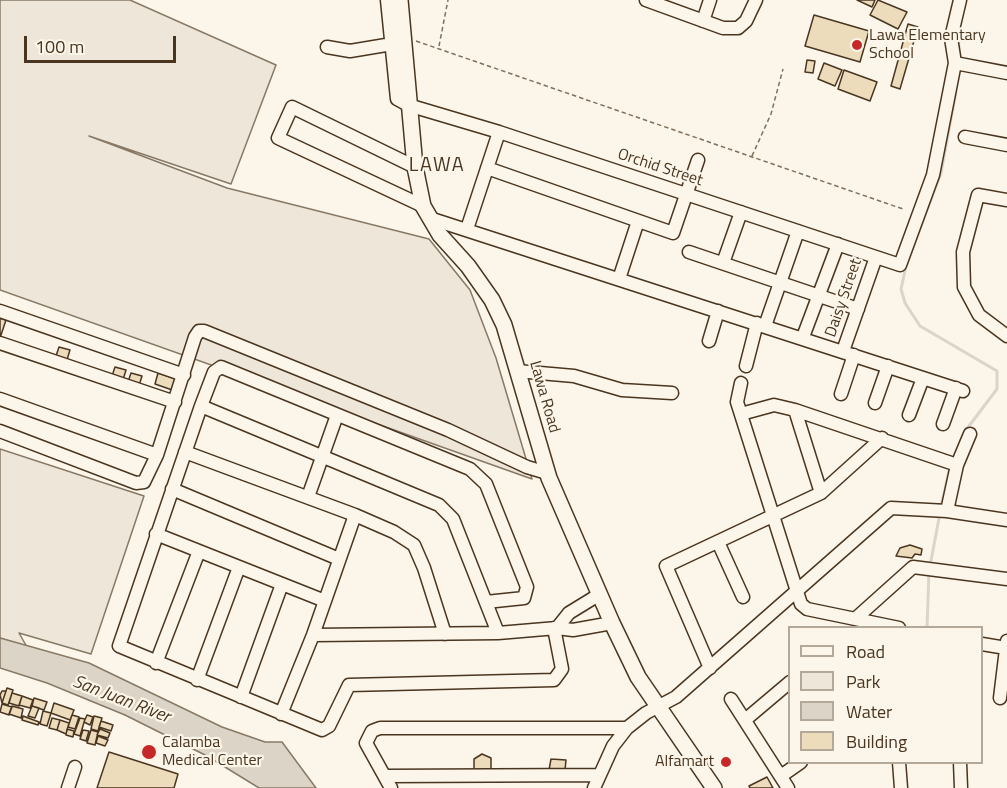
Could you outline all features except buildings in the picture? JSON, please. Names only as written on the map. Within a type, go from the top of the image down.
[{"type":"main road","name":"Lawa Road","points":[[400,0],[397,41],[408,105],[415,167],[426,212],[492,300],[504,325],[547,473],[612,623],[638,676],[714,788]]},
{"type":"street","points":[[327,47],[350,51],[397,41],[387,0]]},
{"type":"street","points":[[646,0],[674,4],[703,21],[723,28],[738,28],[746,21],[756,0]]},
{"type":"street","points":[[703,21],[710,0]]},
{"type":"street","points":[[960,0],[951,38],[955,63],[1007,73]]},
{"type":"street","name":"Orchid Street","points":[[408,105],[498,132],[900,265],[933,175],[955,63]]},
{"type":"street","points":[[415,167],[292,107],[278,138],[426,212],[467,229],[959,389],[943,424]]},
{"type":"street","points":[[467,229],[498,132]]},
{"type":"street","points":[[965,137],[1007,145]]},
{"type":"street","points":[[487,168],[673,232],[698,160]]},
{"type":"street","points":[[1007,200],[978,195],[963,252],[964,287],[979,315],[1007,336]]},
{"type":"street","points":[[723,263],[741,212]]},
{"type":"street","points":[[619,279],[638,221]]},
{"type":"street","points":[[746,366],[798,231]]},
{"type":"street","points":[[803,338],[838,244]]},
{"type":"street","points":[[689,252],[858,309]]},
{"type":"street","name":"Daisy Street","points":[[841,394],[858,309],[876,257]]},
{"type":"street","points":[[0,311],[184,375]]},
{"type":"street","points":[[709,341],[718,311]]},
{"type":"street","points":[[0,431],[136,483],[144,482],[157,455],[195,336],[199,331],[204,331],[448,430],[527,467],[547,473]]},
{"type":"street","points":[[0,342],[175,402]]},
{"type":"street","points":[[875,403],[888,366]]},
{"type":"street","points":[[486,602],[524,598],[527,587],[486,484],[470,469],[458,462],[221,367],[214,372],[201,406],[119,646],[322,730],[329,726],[350,685],[554,680],[562,669],[556,628],[569,613],[600,594]]},
{"type":"street","points":[[517,371],[574,376],[622,390],[672,393]]},
{"type":"street","points":[[909,415],[923,378]]},
{"type":"street","points":[[741,383],[737,402],[796,592],[807,609],[894,626]]},
{"type":"street","points":[[0,399],[157,455]]},
{"type":"street","points":[[741,414],[774,405],[882,438],[957,465]]},
{"type":"street","points":[[201,406],[324,455],[439,505],[453,519],[498,633]]},
{"type":"street","points":[[795,410],[821,493]]},
{"type":"street","points":[[308,497],[338,415]]},
{"type":"street","points":[[947,511],[957,465],[970,434]]},
{"type":"street","points":[[710,668],[666,566],[821,493],[882,438]]},
{"type":"street","points":[[185,452],[355,516],[394,532],[414,545],[446,634]]},
{"type":"street","points":[[172,489],[339,559]]},
{"type":"street","points":[[594,788],[613,746],[627,728],[646,713],[659,708],[710,668],[891,508],[947,511],[1007,520]]},
{"type":"street","points":[[281,714],[314,634],[355,516]]},
{"type":"street","points":[[156,534],[325,601]]},
{"type":"street","points":[[718,542],[743,597]]},
{"type":"street","points":[[156,663],[199,551]]},
{"type":"street","points":[[197,680],[239,567]]},
{"type":"street","points":[[855,619],[913,567],[1007,579]]},
{"type":"street","points":[[241,698],[282,584]]},
{"type":"street","points":[[314,634],[498,633],[556,628],[573,630],[612,623]]},
{"type":"street","points":[[983,644],[1007,645],[1000,698]]},
{"type":"street","points":[[745,720],[788,683]]},
{"type":"street","points":[[730,699],[788,788]]},
{"type":"street","points":[[391,788],[366,743],[372,731],[380,728],[627,728]]},
{"type":"street","points":[[781,776],[798,764]]},
{"type":"street","points":[[899,764],[901,788]]},
{"type":"street","points":[[960,764],[961,788]]},
{"type":"street","points":[[68,788],[75,767]]},
{"type":"street","points":[[385,776],[599,776]]},
{"type":"path","points":[[439,47],[448,0]]},
{"type":"path","points":[[397,41],[439,47],[903,209]]},
{"type":"path","points":[[751,157],[771,114],[783,69]]},
{"type":"green space","points":[[0,0],[130,0],[276,65],[231,184],[89,136],[227,188],[429,239],[470,290],[496,358],[532,479],[0,290]]},
{"type":"green space","points":[[0,449],[144,496],[91,654],[19,633],[27,647],[0,638]]},
{"type":"water","name":"San Juan River","points":[[0,638],[89,663],[222,727],[265,742],[282,742],[316,788],[259,788],[207,756],[125,715],[47,683],[0,668]]},
{"type":"waterway","points":[[958,32],[959,49]]},
{"type":"waterway","points":[[956,91],[941,173],[906,266],[901,289],[905,303],[920,326],[997,371],[997,389],[966,430]]},
{"type":"waterway","points":[[941,507],[950,467]]},
{"type":"waterway","points":[[930,566],[940,513]]},
{"type":"waterway","points":[[927,626],[929,572]]},
{"type":"place","name":"Lawa Elementary School","points":[[857,45]]},
{"type":"place","name":"Calamba Medical Center","points":[[149,752]]},
{"type":"place","name":"Alfamart","points":[[726,762]]},
{"type":"district","name":"LAWA","points":[[437,166]]}]
